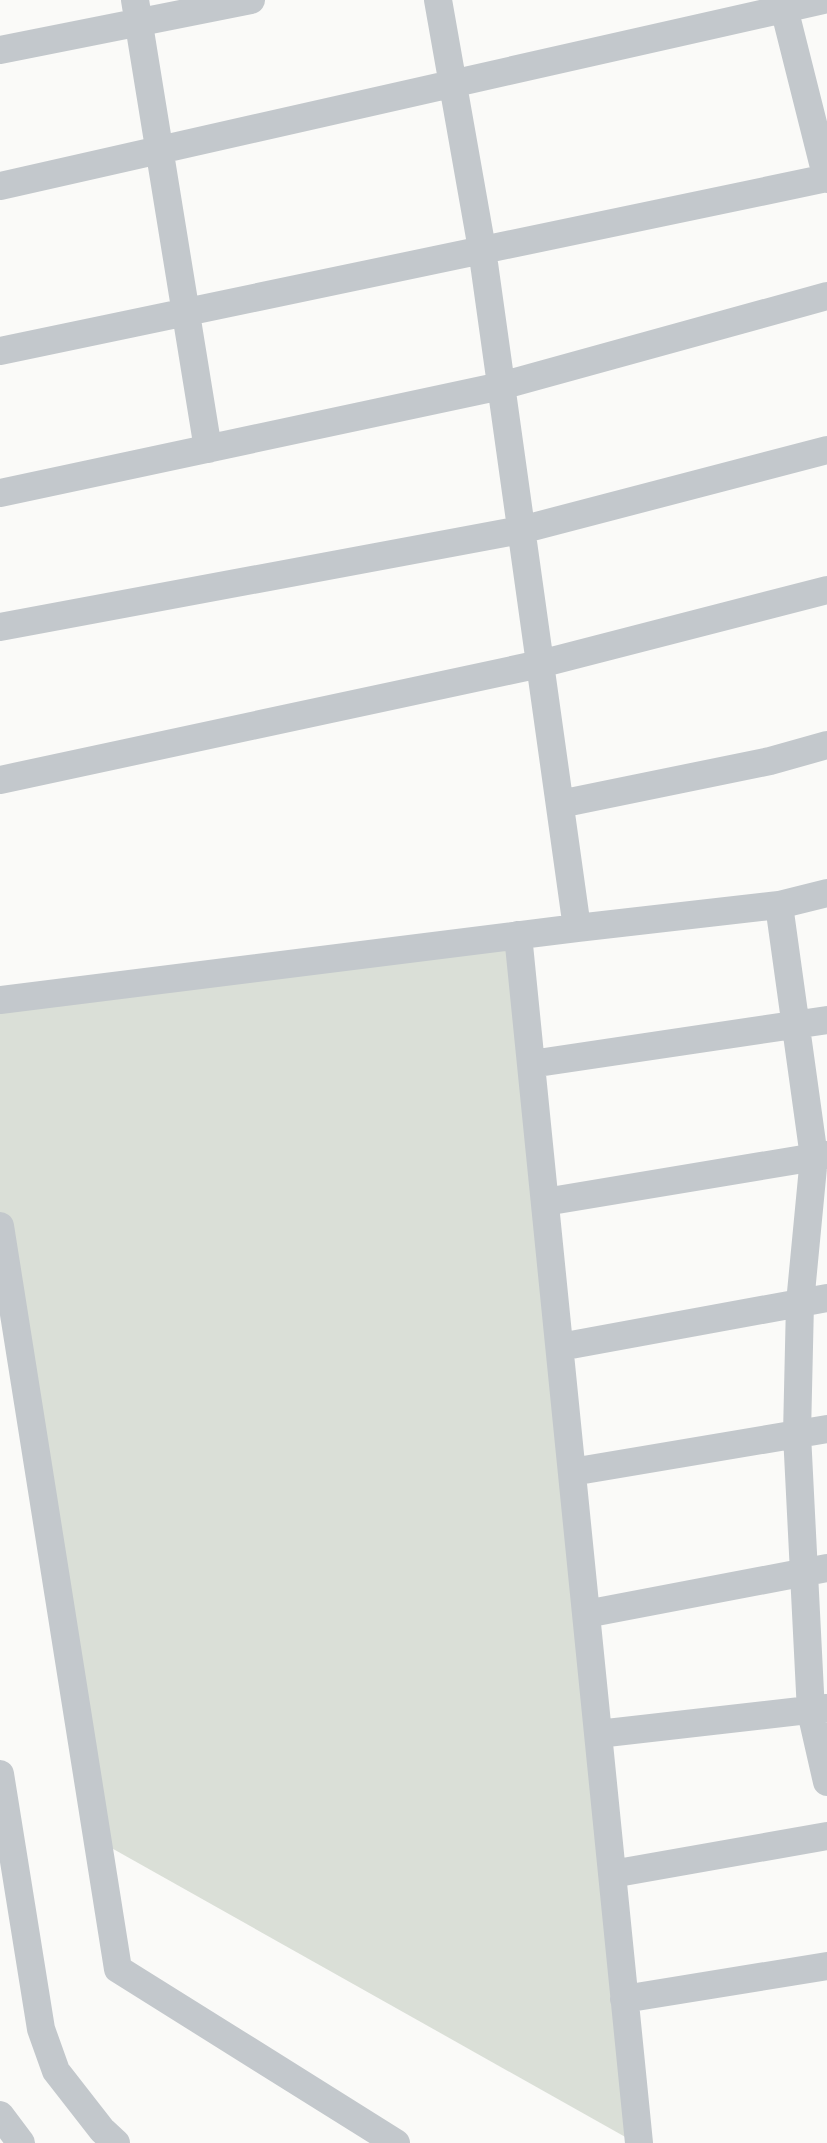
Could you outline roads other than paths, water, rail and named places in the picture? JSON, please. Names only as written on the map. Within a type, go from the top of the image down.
[{"type":"street","points":[[0,50],[137,11],[251,0]]},
{"type":"street","points":[[438,0],[482,249],[577,928]]},
{"type":"street","points":[[0,186],[452,84],[783,4],[823,0]]},
{"type":"street","points":[[0,352],[482,249],[827,178],[783,4]]},
{"type":"street","points":[[137,11],[208,449]]},
{"type":"street","points":[[0,493],[501,386],[827,296]]},
{"type":"street","points":[[0,627],[521,530],[827,450]]},
{"type":"street","points":[[0,780],[540,664],[827,590]]},
{"type":"street","points":[[560,804],[770,761],[827,745]]},
{"type":"street","points":[[0,1000],[518,935],[779,905],[827,892]]},
{"type":"street","points":[[779,905],[796,1025],[820,1156],[800,1302],[797,1434],[815,1570],[819,1710],[827,1782]]},
{"type":"street","points":[[518,935],[639,2143]]},
{"type":"street","points":[[531,1064],[827,1020]]},
{"type":"street","points":[[545,1202],[820,1156]]},
{"type":"street","points":[[0,1226],[118,1969],[396,2143]]},
{"type":"street","points":[[560,1347],[827,1298]]},
{"type":"street","points":[[572,1472],[827,1429]]},
{"type":"street","points":[[586,1614],[815,1570]]},
{"type":"street","points":[[598,1734],[819,1710]]},
{"type":"street","points":[[0,1774],[41,2029],[56,2071],[102,2130],[116,2143]]},
{"type":"street","points":[[612,1874],[827,1836]]},
{"type":"street","points":[[624,1999],[827,1966]]},
{"type":"street","points":[[0,2115],[21,2143]]}]
